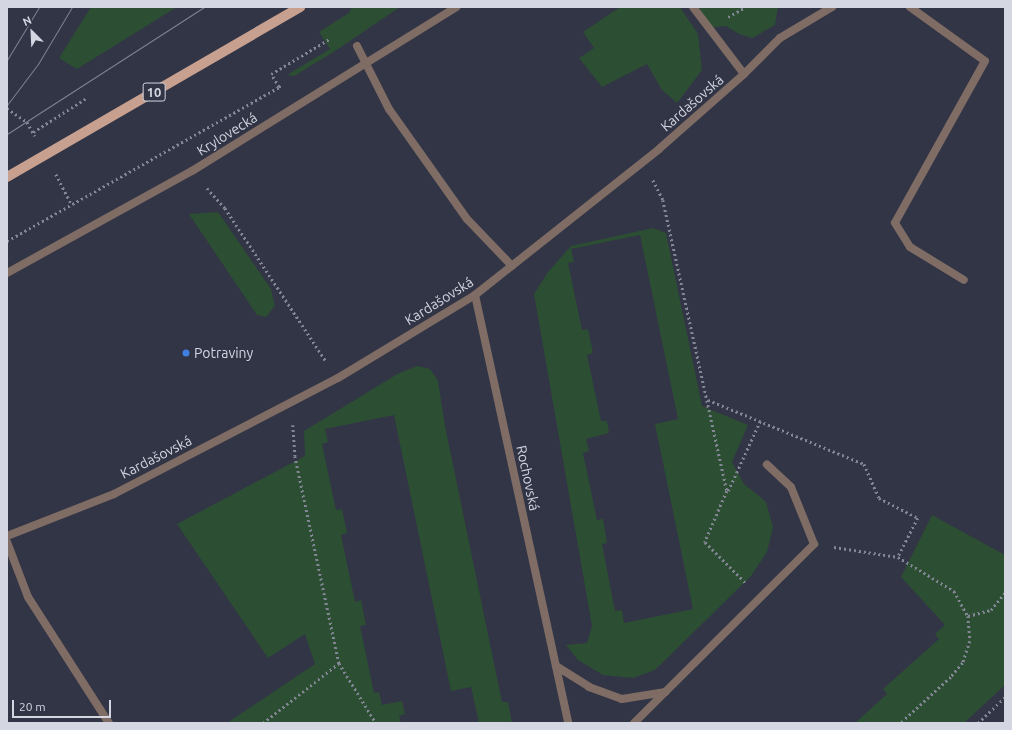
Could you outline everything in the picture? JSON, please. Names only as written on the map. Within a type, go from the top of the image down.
[{"type":"main road","name":"10","points":[[7,177],[300,7]]},
{"type":"street","name":"Krylovecká","points":[[7,273],[192,171],[456,7]]},
{"type":"street","points":[[693,7],[744,74]]},
{"type":"street","name":"Kardašovská","points":[[7,536],[114,494],[338,378],[475,295],[644,161],[744,74],[780,38],[832,7]]},
{"type":"street","points":[[910,7],[986,61],[895,223],[910,247],[964,280]]},
{"type":"street","points":[[357,46],[389,109],[467,219],[512,266]]},
{"type":"street","name":"Rochovská","points":[[475,295],[568,723]]},
{"type":"street","points":[[634,723],[814,544],[791,487],[767,465]]},
{"type":"street","points":[[7,542],[28,597],[109,723]]},
{"type":"street","points":[[556,666],[589,688],[622,699],[666,692]]},
{"type":"path","points":[[287,88],[279,86],[271,74],[331,38]]},
{"type":"path","points":[[7,241],[279,86]]},
{"type":"path","points":[[7,108],[27,122],[33,132],[85,99]]},
{"type":"path","points":[[644,161],[663,200],[727,491]]},
{"type":"path","points":[[192,171],[225,208],[338,378]]},
{"type":"path","points":[[707,400],[864,464],[879,498],[918,518],[898,558]]},
{"type":"path","points":[[292,402],[295,456],[339,663],[376,723]]},
{"type":"path","points":[[760,421],[727,491],[706,542],[761,597]]},
{"type":"path","points":[[814,544],[898,558],[954,591],[968,616],[970,642],[963,663],[951,677],[901,723]]},
{"type":"path","points":[[968,616],[991,610],[1005,593]]},
{"type":"path","points":[[263,723],[339,663]]},
{"type":"path","points":[[978,723],[1005,697]]},
{"type":"green space","points":[[91,7],[177,7],[77,69],[59,58]]},
{"type":"green space","points":[[352,7],[400,7],[332,53],[294,76],[287,75],[330,49],[319,32],[349,13]]},
{"type":"green space","points":[[620,7],[680,7],[698,34],[702,70],[677,103],[662,90],[647,64],[602,87],[579,58],[594,48],[583,32]]},
{"type":"green space","points":[[699,7],[778,7],[775,25],[752,38],[739,34],[726,26],[709,28]]},
{"type":"green space","points":[[218,212],[271,289],[275,306],[266,317],[257,315],[189,214]]},
{"type":"green space","points":[[653,228],[666,233],[702,406],[748,425],[732,462],[744,484],[766,502],[773,527],[767,552],[751,576],[655,670],[633,678],[603,675],[578,660],[566,645],[587,643],[592,626],[534,294],[548,272],[571,246]],"holes":[[[640,235],[678,419],[655,424],[693,609],[624,623],[622,610],[615,611],[602,544],[607,543],[603,519],[597,520],[583,453],[589,451],[586,439],[609,433],[607,421],[601,421],[587,355],[593,353],[588,329],[582,330],[568,263],[574,262],[571,249]]]},
{"type":"green space","points":[[418,366],[430,369],[438,381],[445,426],[502,702],[508,702],[512,723],[479,723],[471,687],[451,691],[394,415],[325,429],[328,442],[322,444],[336,510],[342,509],[347,533],[341,535],[355,602],[361,600],[366,625],[360,626],[374,693],[379,692],[382,705],[402,701],[405,714],[399,716],[401,723],[227,723],[315,664],[305,634],[268,658],[177,524],[305,456],[304,431],[399,373]]},
{"type":"green space","points":[[932,515],[1005,555],[1005,685],[964,723],[855,723],[887,694],[883,689],[939,639],[935,634],[945,625],[901,577]]},
{"type":"tram line","points":[[7,60],[39,7]]},
{"type":"tram line","points":[[7,105],[38,64],[72,7]]},
{"type":"tram line","points":[[7,134],[204,7]]},
{"type":"place","name":"Potraviny","points":[[186,353]]}]
